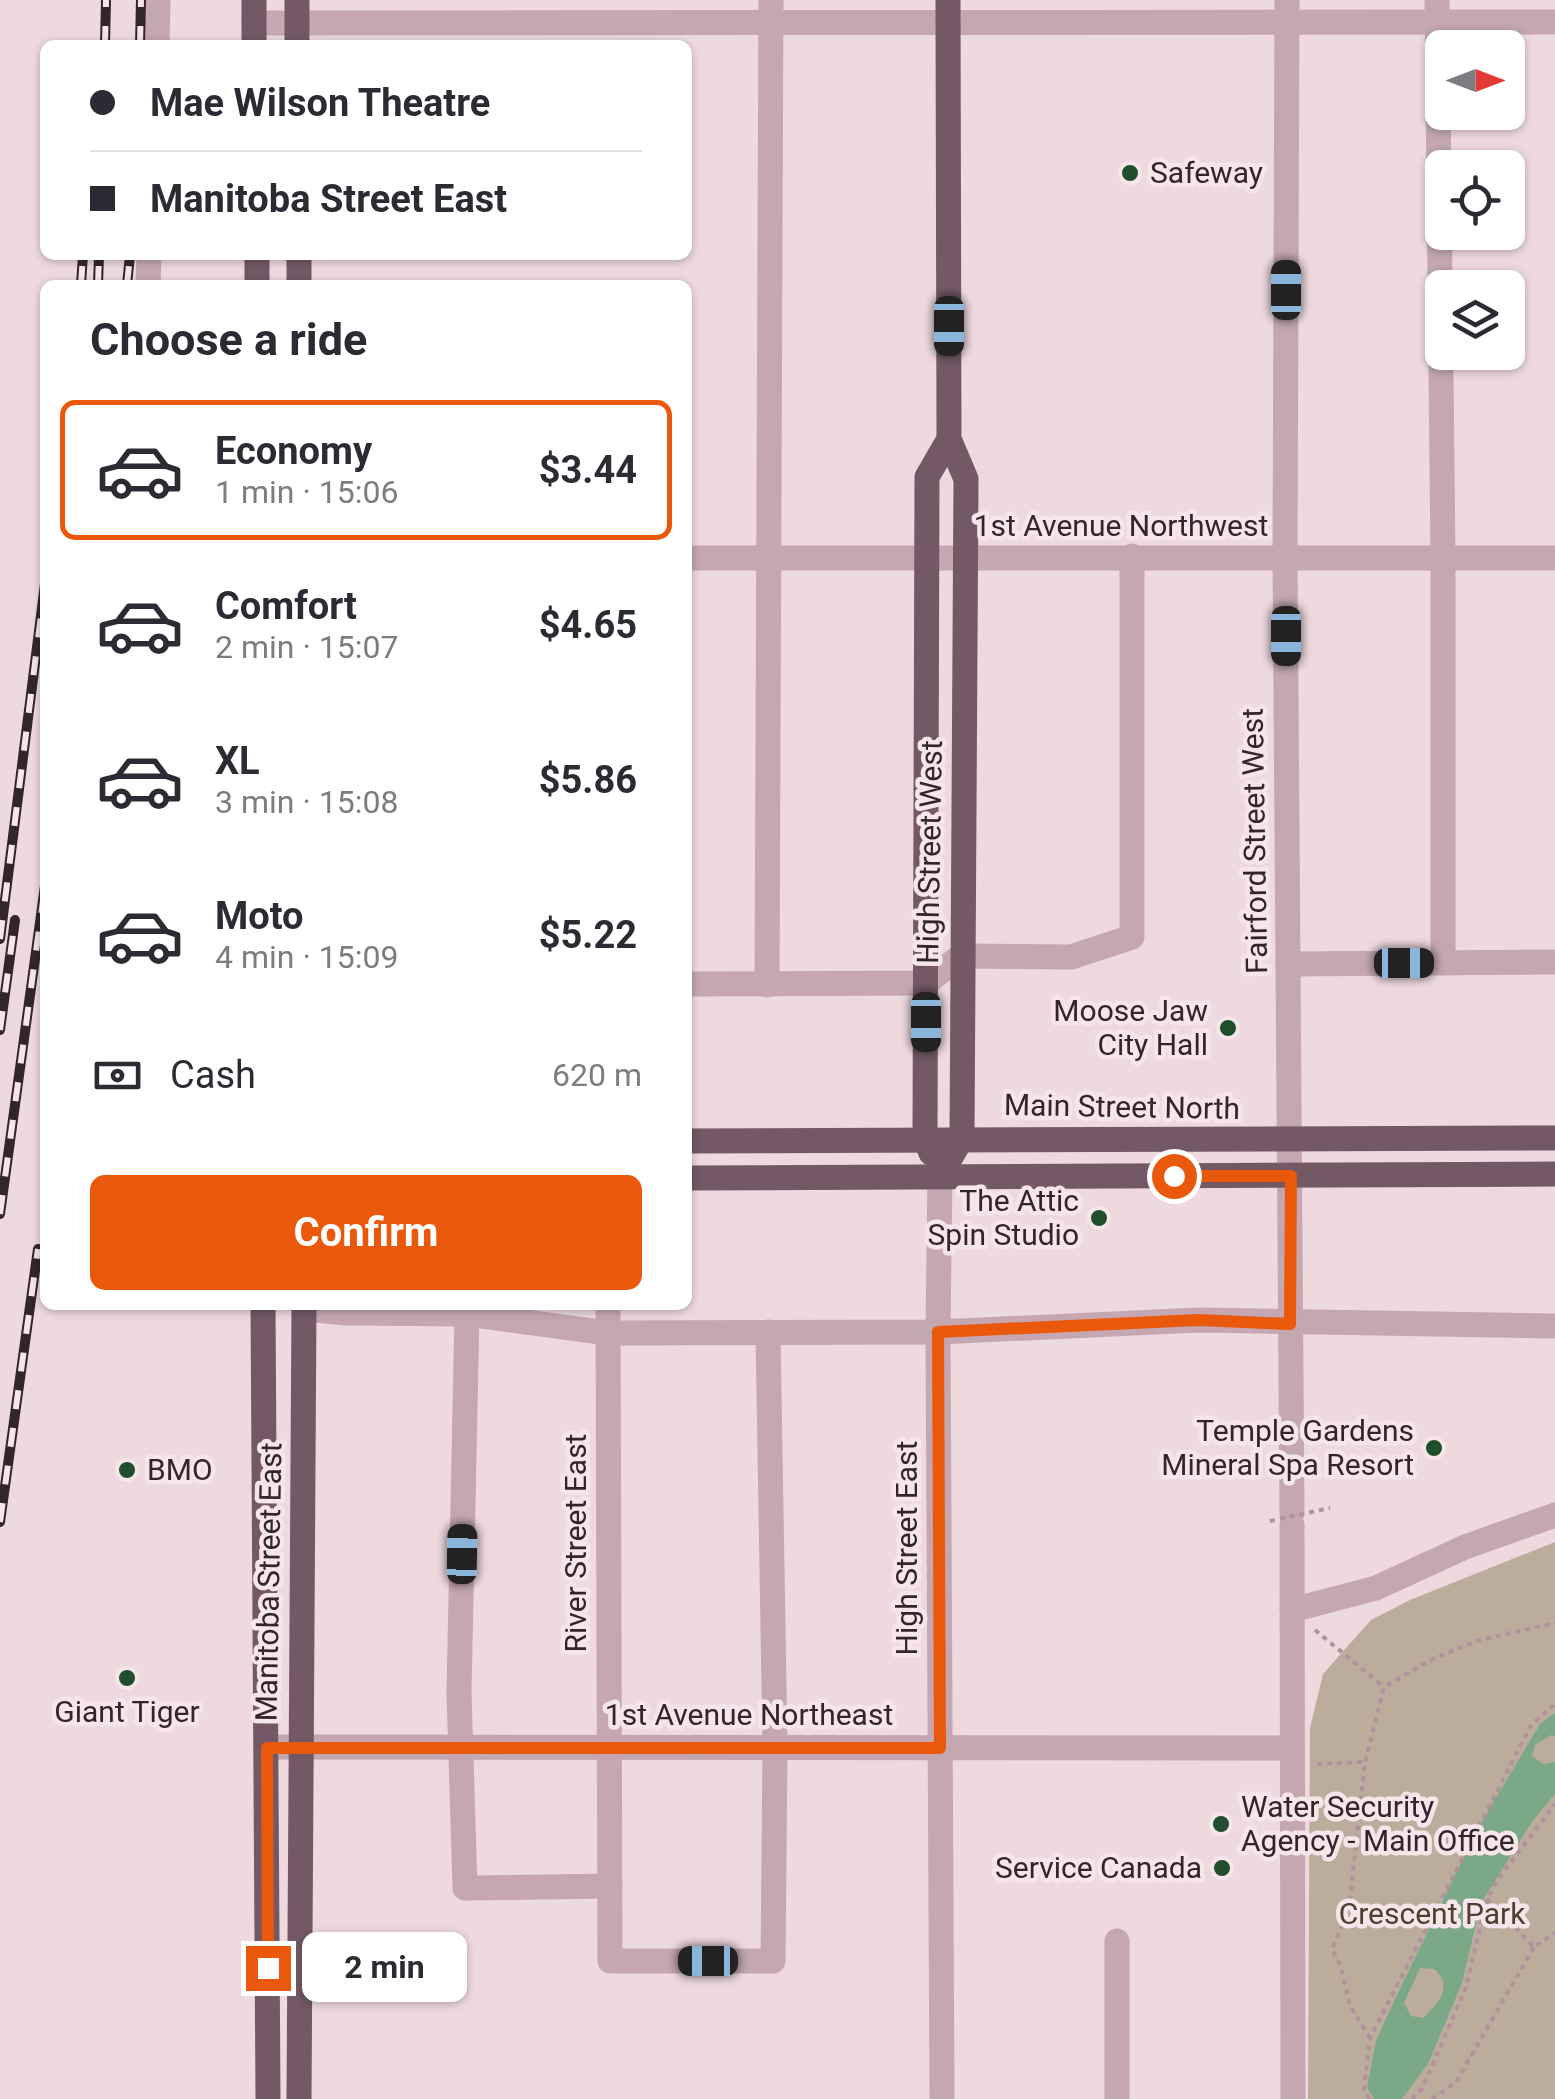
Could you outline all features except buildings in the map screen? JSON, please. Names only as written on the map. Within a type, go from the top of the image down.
[{"type":"main road","name":"High Street West","points":[[949,12],[950,439],[966,478],[962,1138]]},
{"type":"main road","name":"High Street West","points":[[940,1176],[925,1138],[927,477],[950,439]]},
{"type":"main road","points":[[940,1176],[962,1138]]},
{"type":"main road","name":"Main Street North","points":[[692,1141],[1555,1138]]},
{"type":"main road","points":[[692,1178],[1555,1174]]},
{"type":"main road","name":"Manitoba Street East","points":[[263,1310],[266,2094]]},
{"type":"main road","name":"Manitoba Street East","points":[[299,2099],[304,1310]]},
{"type":"street","points":[[158,0],[158,40]]},
{"type":"street","points":[[254,23],[470,12],[1288,11],[1437,11],[1555,22]]},
{"type":"street","name":"Fairford Street West","points":[[1288,11],[1285,558],[1291,1176],[1285,1519],[1292,1610],[1293,2099]]},
{"type":"street","points":[[1437,11],[1443,963]]},
{"type":"street","points":[[767,985],[771,12]]},
{"type":"street","points":[[692,984],[926,983],[961,956],[1072,957],[1132,937],[1132,556]]},
{"type":"street","name":"1st Avenue Northwest","points":[[692,558],[1555,558]]},
{"type":"street","points":[[1288,964],[1555,962]]},
{"type":"street","name":"High Street East","points":[[940,1176],[942,2099]]},
{"type":"street","points":[[325,1310],[468,1314],[608,1333],[938,1332],[1198,1320],[1555,1326]]},
{"type":"street","name":"River Street East","points":[[608,1310],[610,1961],[773,1961],[774,1748]]},
{"type":"street","points":[[468,1314],[459,1692],[465,1888],[610,1886]]},
{"type":"street","points":[[768,1332],[774,1748]]},
{"type":"street","points":[[1292,1610],[1376,1588],[1465,1547],[1555,1515]]},
{"type":"street","name":"1st Avenue Northeast","points":[[267,1748],[940,1748],[1292,1756]]},
{"type":"street","points":[[1117,1942],[1117,2099]]},
{"type":"path","points":[[1285,1519],[1330,1508]]},
{"type":"path","points":[[1292,1610],[1384,1687]]},
{"type":"path","points":[[1370,2038],[1350,2006],[1332,1949],[1352,1894],[1365,1762],[1384,1687],[1431,1660],[1479,1640],[1555,1623]]},
{"type":"path","points":[[1369,2099],[1364,2090],[1370,2038],[1531,1725],[1555,1704]]},
{"type":"path","points":[[1292,1756],[1365,1762]]},
{"type":"path","points":[[1412,2099],[1422,2089],[1466,1987],[1488,1898],[1555,1804]]},
{"type":"path","points":[[1488,1898],[1534,1947]]},
{"type":"path","points":[[1432,2099],[1456,2082],[1534,1947],[1555,1933]]},
{"type":"green space","name":"Crescent Park","points":[[1555,1542],[1555,2099],[1308,2099],[1310,1728],[1323,1674],[1371,1620],[1410,1600]]},
{"type":"shaded area","points":[[1555,1713],[1555,1736],[1535,1745],[1532,1756],[1543,1764],[1555,1762],[1555,1794],[1532,1822],[1481,1903],[1462,1983],[1428,2064],[1402,2099],[1374,2099],[1367,2087],[1376,2041],[1478,1828],[1540,1724]],"holes":[[[1420,1968],[1434,1969],[1443,1982],[1442,1995],[1423,2018],[1411,2016],[1404,2003]]]},
{"type":"railway","points":[[105,40],[106,0]]},
{"type":"railway","points":[[140,40],[141,0]]},
{"type":"railway","points":[[81,280],[83,260]]},
{"type":"railway","points":[[98,280],[99,260]]},
{"type":"railway","points":[[128,280],[130,260]]},
{"type":"railway","points":[[0,939],[40,623]]},
{"type":"railway","points":[[0,1030],[15,920]]},
{"type":"railway","points":[[0,1214],[40,922]]},
{"type":"railway","points":[[0,1522],[38,1249]]},
{"type":"place","name":"Safeway","points":[[1130,173]]},
{"type":"place","name":"Moose Jaw City Hall","points":[[1228,1028]]},
{"type":"place","name":"The Attic Spin Studio","points":[[1099,1218]]},
{"type":"place","name":"Temple Gardens Mineral Spa Resort","points":[[1434,1448]]},
{"type":"place","name":"BMO","points":[[127,1470]]},
{"type":"place","name":"Giant Tiger","points":[[127,1678]]},
{"type":"place","name":"Water Security Agency - Main Office","points":[[1221,1824]]},
{"type":"place","name":"Service Canada","points":[[1222,1868]]},
{"type":"route","points":[[268,1968],[267,1748],[940,1748],[938,1332],[1198,1320],[1290,1324],[1291,1176],[1174,1176]]}]
